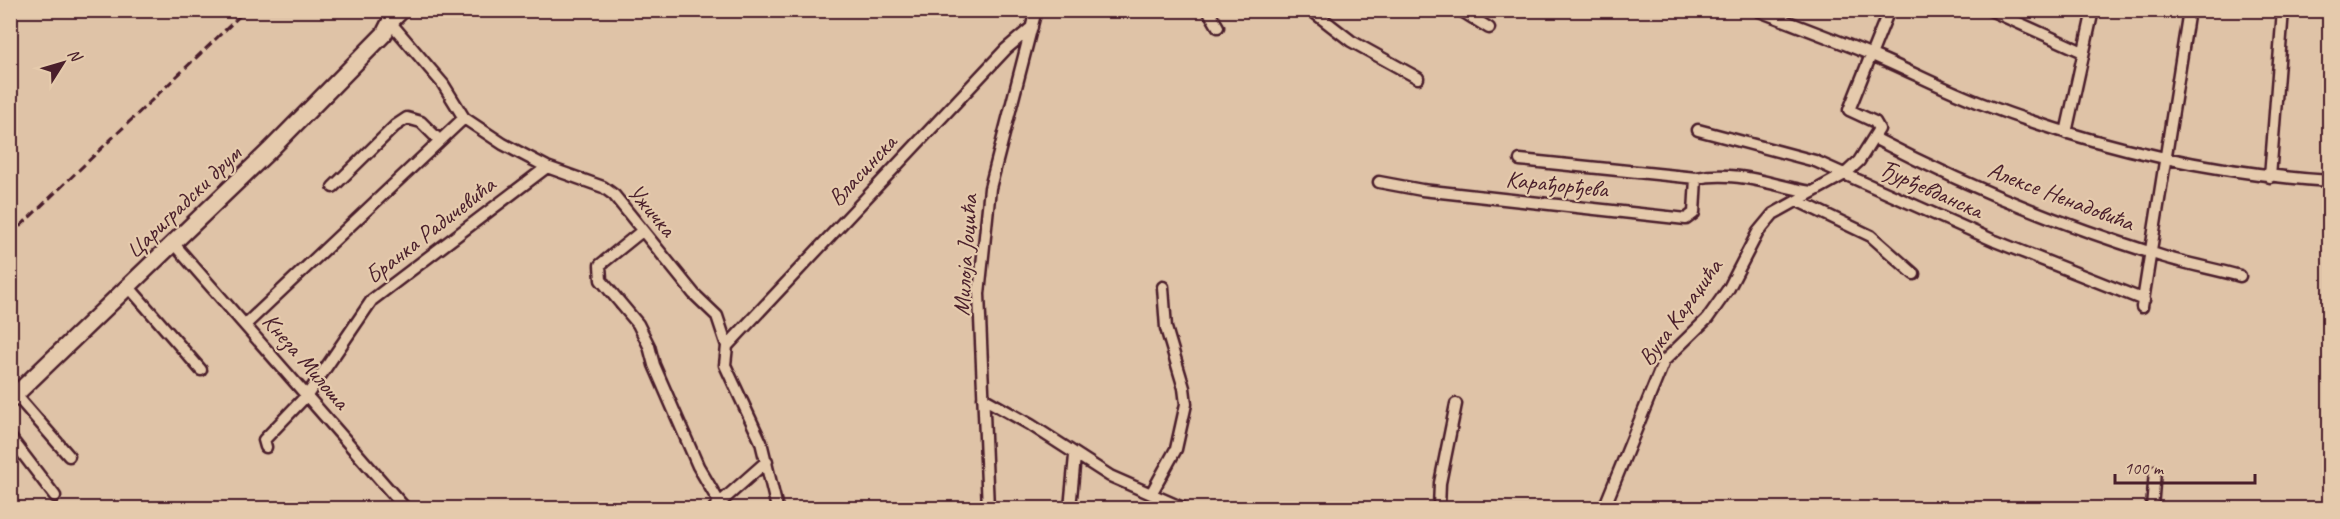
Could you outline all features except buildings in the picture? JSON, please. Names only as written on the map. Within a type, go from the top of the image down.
[{"type":"main road","name":"Цариградски друм","points":[[390,28],[402,10]]},
{"type":"main road","name":"Цариградски друм","points":[[13,398],[390,28],[416,10]]},
{"type":"street","name":"Милоја Јоцића","points":[[988,508],[979,294],[990,188],[1036,10]]},
{"type":"street","points":[[1208,10],[1218,27]]},
{"type":"street","points":[[1311,10],[1351,41],[1418,78]]},
{"type":"street","points":[[1460,10],[1489,28]]},
{"type":"street","points":[[1757,10],[1871,55],[1979,103],[2066,133],[2166,160],[2270,177],[2330,181]]},
{"type":"street","points":[[1874,138],[1879,127],[1875,122],[1849,110],[1889,10]]},
{"type":"street","points":[[1990,10],[2083,52]]},
{"type":"street","points":[[2066,133],[2093,10]]},
{"type":"street","points":[[2153,254],[2189,10]]},
{"type":"street","points":[[2270,177],[2283,10]]},
{"type":"street","name":"Власинска","points":[[727,346],[998,57],[1032,27]]},
{"type":"street","name":"Ужичка","points":[[390,28],[443,84],[464,118],[503,144],[547,167],[603,187],[614,195],[642,231],[717,316],[727,346],[725,365],[767,461],[777,508]]},
{"type":"street","points":[[333,187],[395,126],[407,118],[421,122],[439,140]]},
{"type":"street","points":[[246,324],[464,118]]},
{"type":"street","name":"Ђурђевданска","points":[[1698,130],[1815,161],[1995,241],[2143,303],[2153,254]]},
{"type":"street","name":"Вука Караџића","points":[[1604,508],[1664,361],[1707,319],[1729,288],[1758,232],[1773,214],[1845,174],[1859,161],[1874,138]]},
{"type":"street","name":"Алексе Ненадовића","points":[[1874,138],[1920,162],[2023,206],[2153,254],[2240,276]]},
{"type":"street","points":[[1520,160],[1696,178],[1713,175],[1754,177],[1811,192]]},
{"type":"street","name":"Бранка Радичевића","points":[[266,447],[264,440],[308,394],[372,300],[547,167]]},
{"type":"street","name":"Карађорђева","points":[[1379,182],[1422,190],[1686,219],[1695,213],[1696,178]]},
{"type":"street","points":[[1798,201],[1871,236],[1914,274]]},
{"type":"street","points":[[642,231],[600,265],[601,280],[638,324],[717,506],[767,461]]},
{"type":"street","name":"Кнеза Милоша","points":[[173,243],[308,394],[405,508]]},
{"type":"street","points":[[128,286],[201,370]]},
{"type":"street","points":[[1151,494],[1176,448],[1186,404],[1184,388],[1166,328],[1163,287]]},
{"type":"street","points":[[13,398],[69,456]]},
{"type":"street","points":[[983,398],[1031,425],[1075,456],[1110,476],[1183,508]]},
{"type":"street","points":[[1439,508],[1440,483],[1456,404]]},
{"type":"street","points":[[10,437],[55,496]]},
{"type":"street","points":[[1070,508],[1075,456]]},
{"type":"street","points":[[2152,508],[2155,471]]},
{"type":"railway","points":[[10,236],[246,10]]}]
